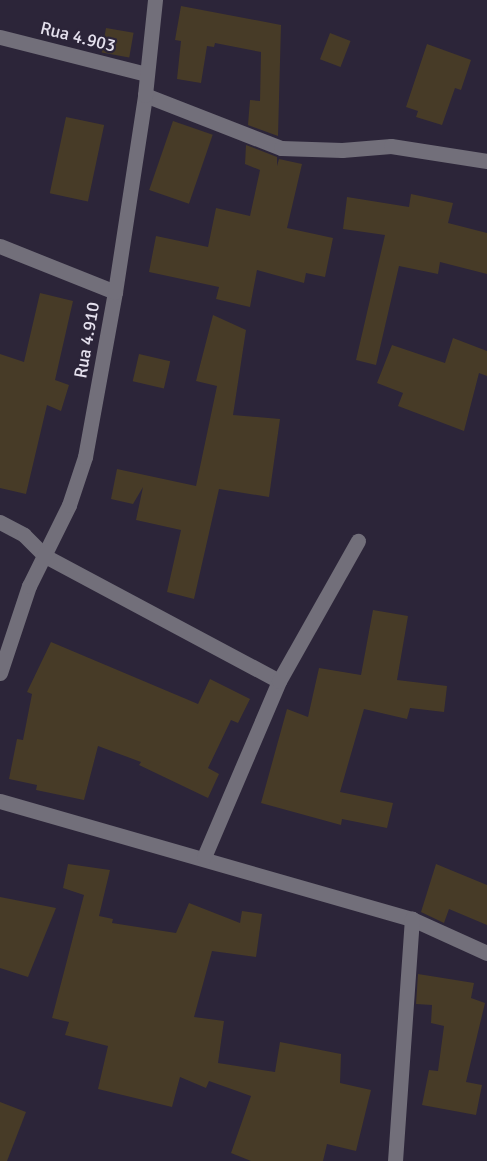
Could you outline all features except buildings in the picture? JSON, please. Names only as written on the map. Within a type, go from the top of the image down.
[{"type":"street","name":"Rua 4.910","points":[[0,673],[29,586],[45,556],[85,457],[115,292],[145,95],[155,0]]},
{"type":"street","name":"Rua 4.903","points":[[0,37],[146,74]]},
{"type":"street","points":[[145,95],[281,148],[342,150],[391,146],[487,161]]},
{"type":"street","points":[[0,246],[115,292]]},
{"type":"street","points":[[0,522],[24,535],[45,556],[279,681]]},
{"type":"street","points":[[204,857],[279,681],[358,541]]},
{"type":"street","points":[[0,801],[204,857],[412,920],[487,953]]},
{"type":"street","points":[[395,1161],[412,920]]}]
